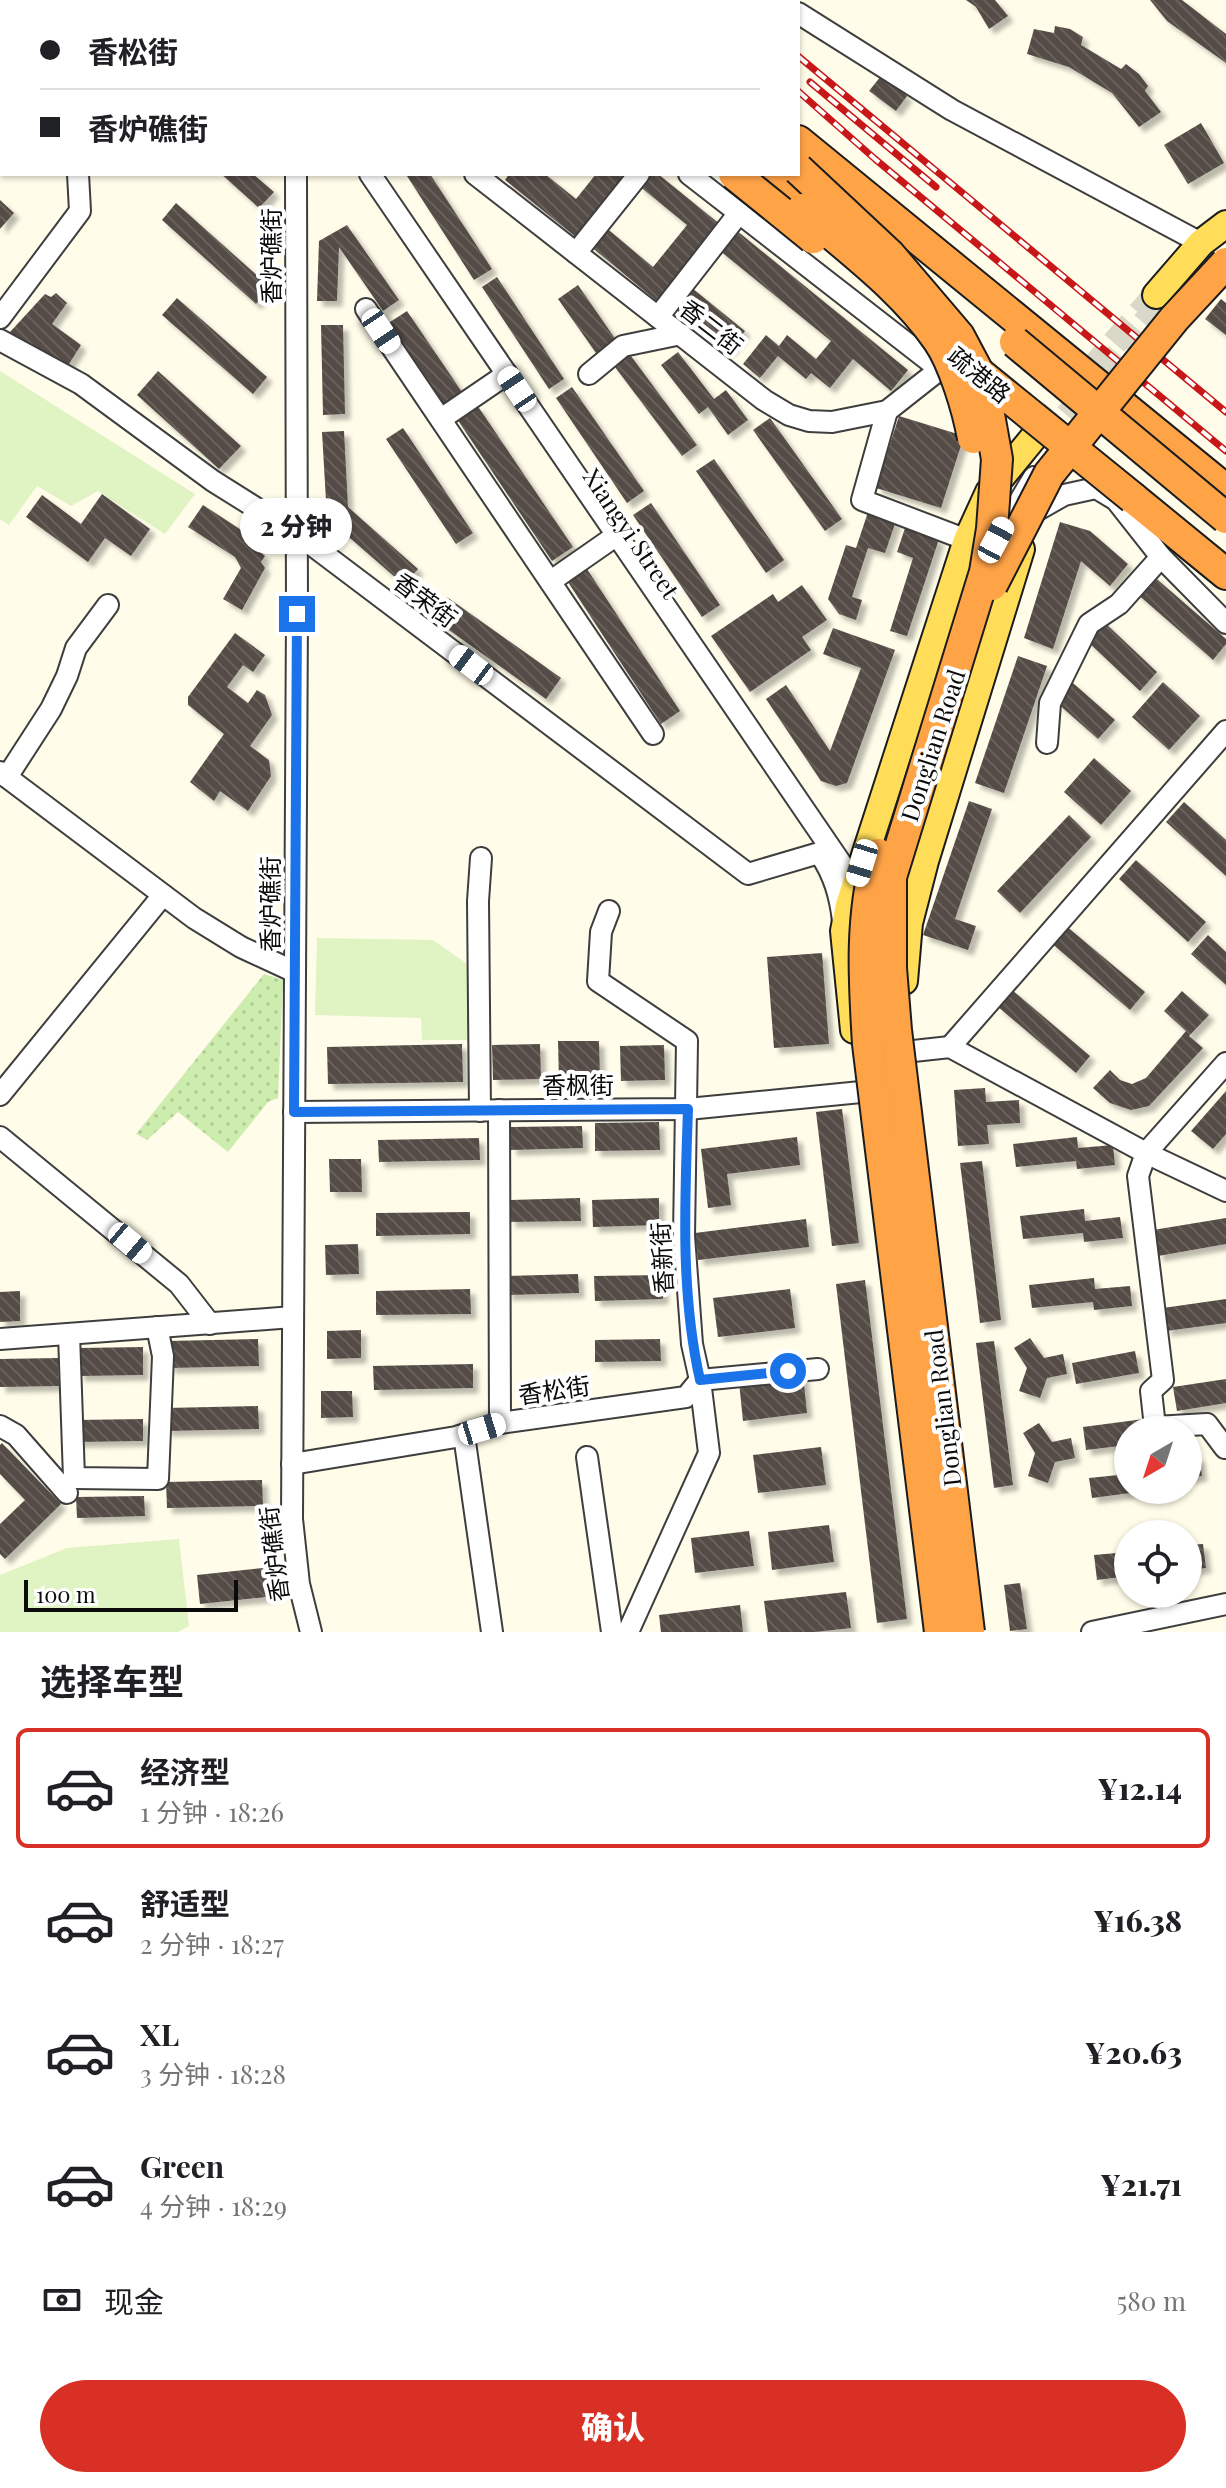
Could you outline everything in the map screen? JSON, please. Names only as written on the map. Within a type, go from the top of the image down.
[{"type":"highway","points":[[800,143],[1226,490]]},
{"type":"highway","points":[[800,169],[1226,518]]},
{"type":"highway","name":"Donglian Road","points":[[800,169],[890,255],[959,336],[977,370],[997,459],[987,558],[968,634],[891,877],[891,968],[896,1030],[969,1632]]},
{"type":"highway","name":"疏港路","points":[[736,176],[1226,574]]},
{"type":"highway","name":"Donglian Road","points":[[767,176],[900,294],[940,342],[968,410],[980,472],[966,568],[872,874],[863,962],[868,1044],[940,1632]]},
{"type":"highway","points":[[968,634],[1049,474],[1174,319],[1226,263]]},
{"type":"main road","points":[[1169,307],[1226,226]]},
{"type":"main road","points":[[1169,307],[1226,280]]},
{"type":"main road","points":[[925,1632],[861,1092],[884,1054],[904,968],[909,923],[925,861],[1053,445]]},
{"type":"main road","points":[[981,1632],[884,1054],[844,931],[967,540],[989,492],[1053,445]]},
{"type":"street","points":[[800,14],[952,110],[1213,246]]},
{"type":"street","points":[[0,318],[80,211],[78,176]]},
{"type":"street","name":"香炉礁街","points":[[296,176],[292,1464],[293,1532],[299,1584],[311,1632]]},
{"type":"street","name":"Xiangyi Street","points":[[355,176],[502,378]]},
{"type":"street","name":"Xiangyi Street","points":[[371,176],[502,378],[612,539],[897,945],[904,968]]},
{"type":"street","points":[[576,253],[637,176]]},
{"type":"street","points":[[692,176],[939,370],[1053,445],[1012,511],[991,554],[899,825],[886,877],[880,920],[879,979],[884,1054],[954,1632]]},
{"type":"street","name":"香二街","points":[[488,178],[576,253],[764,400],[789,415],[809,421],[832,422],[887,411],[939,370]]},
{"type":"street","points":[[658,317],[739,213]]},
{"type":"street","points":[[1169,307],[1205,247],[1226,226]]},
{"type":"street","points":[[366,309],[653,734]]},
{"type":"street","points":[[589,374],[623,346],[681,334]]},
{"type":"street","name":"香荣街","points":[[0,340],[81,384],[213,481],[296,533],[748,874],[819,853]]},
{"type":"street","points":[[441,419],[502,378]]},
{"type":"street","points":[[887,411],[862,500],[967,540]]},
{"type":"street","points":[[1034,512],[1064,495],[1096,488],[1116,500],[1161,557],[1226,623]]},
{"type":"street","points":[[551,581],[612,539]]},
{"type":"street","name":"Xiangyi Street","points":[[612,539],[830,869],[838,888],[844,931]]},
{"type":"street","points":[[1047,743],[1050,703],[1089,624],[1119,604],[1161,557]]},
{"type":"street","points":[[108,605],[76,648],[51,709],[3,775],[194,918],[241,947],[295,972]]},
{"type":"street","points":[[950,1047],[1226,731]]},
{"type":"street","points":[[481,858],[478,901],[490,1110],[500,1423]]},
{"type":"street","points":[[0,1095],[163,895]]},
{"type":"street","name":"香新街","points":[[609,911],[601,932],[598,981],[687,1041],[684,1236],[692,1344],[709,1453],[628,1632]]},
{"type":"street","points":[[884,1054],[950,1047],[1146,1153],[1226,1191]]},
{"type":"street","points":[[1225,1448],[1207,1424],[1155,1427],[1151,1391],[1163,1380],[1138,1176],[1146,1153],[1226,1063]]},
{"type":"street","name":"香枫街","points":[[294,1112],[688,1109],[861,1092]]},
{"type":"street","points":[[0,1137],[179,1284],[210,1324]]},
{"type":"street","points":[[0,1339],[293,1317]]},
{"type":"street","points":[[69,1334],[74,1478],[158,1479],[163,1356],[157,1327]]},
{"type":"street","name":"香松街","points":[[292,1464],[464,1435],[500,1423],[686,1397],[700,1380],[818,1369]]},
{"type":"street","points":[[0,1426],[16,1435],[67,1493]]},
{"type":"street","points":[[464,1435],[492,1632]]},
{"type":"street","points":[[587,1457],[612,1632]]},
{"type":"street","points":[[1092,1632],[1226,1604]]},
{"type":"green space","points":[[0,371],[195,494],[165,534],[98,491],[71,506],[37,486],[9,525],[0,519]]},
{"type":"green space","points":[[317,938],[433,940],[470,966],[469,1040],[422,1040],[421,1018],[315,1015]]},
{"type":"green space","points":[[264,974],[283,980],[278,1098],[268,1102],[228,1152],[178,1112],[147,1140],[136,1134]]},
{"type":"green space","points":[[179,1539],[189,1626],[178,1632],[0,1632],[0,1575],[67,1548]]},
{"type":"building","points":[[966,0],[995,0],[1008,16],[989,29],[976,7]]},
{"type":"building","points":[[1150,0],[1182,0],[1226,34],[1226,63],[1167,21]]},
{"type":"building","points":[[1055,26],[1070,29],[1083,37],[1081,45],[1121,69],[1126,64],[1139,74],[1148,86],[1145,91],[1161,112],[1139,127],[1112,93],[1069,67],[1027,54],[1034,29],[1054,33]]},
{"type":"building","points":[[881,76],[907,96],[896,111],[869,91]]},
{"type":"building","points":[[1201,123],[1224,163],[1188,184],[1164,145]]},
{"type":"building","points":[[223,176],[255,176],[274,192],[259,208]]},
{"type":"building","points":[[407,176],[431,176],[492,269],[474,280]]},
{"type":"building","points":[[508,176],[547,176],[576,199],[594,176],[626,176],[577,238],[505,180]]},
{"type":"building","points":[[645,176],[660,176],[721,225],[658,302],[589,245],[604,226],[653,267],[687,225],[638,185]]},
{"type":"building","points":[[0,200],[14,213],[0,229]]},
{"type":"building","points":[[176,203],[270,287],[256,304],[162,220]]},
{"type":"building","points":[[347,225],[399,300],[383,311],[339,247],[337,301],[317,301],[319,241]]},
{"type":"building","points":[[736,230],[908,370],[891,391],[853,359],[830,388],[811,373],[806,379],[778,356],[760,378],[743,364],[766,335],[779,346],[787,335],[816,359],[831,341],[719,250]]},
{"type":"building","points":[[497,277],[564,379],[549,389],[482,287]]},
{"type":"building","points":[[578,285],[616,340],[596,353],[558,299]]},
{"type":"building","points":[[692,288],[745,331],[728,352],[675,309]]},
{"type":"building","points":[[56,293],[67,303],[52,324],[81,345],[64,372],[10,332],[45,294],[51,297]]},
{"type":"building","points":[[177,298],[267,377],[253,394],[162,315]]},
{"type":"building","points":[[1221,299],[1226,303],[1226,335],[1205,319]]},
{"type":"building","points":[[407,311],[462,392],[442,406],[387,324]]},
{"type":"building","points":[[321,325],[343,325],[345,414],[323,415]]},
{"type":"building","points":[[628,352],[697,445],[682,456],[612,363]]},
{"type":"building","points":[[678,352],[714,399],[726,390],[748,420],[728,435],[708,407],[699,414],[661,365]]},
{"type":"building","points":[[158,371],[241,446],[219,469],[137,395]]},
{"type":"building","points":[[572,387],[644,491],[627,503],[556,398]]},
{"type":"building","points":[[477,405],[573,547],[552,561],[457,419]]},
{"type":"building","points":[[899,416],[964,436],[941,508],[876,488]]},
{"type":"building","points":[[770,418],[842,519],[825,531],[753,430]]},
{"type":"building","points":[[403,428],[473,533],[456,544],[386,439]]},
{"type":"building","points":[[344,431],[348,507],[418,569],[404,585],[327,518],[322,432]]},
{"type":"building","points":[[714,459],[784,560],[766,573],[696,471]]},
{"type":"building","points":[[102,494],[150,529],[131,556],[105,538],[88,562],[26,517],[42,495],[81,524]]},
{"type":"building","points":[[651,503],[720,605],[702,617],[633,515]]},
{"type":"building","points":[[203,505],[252,537],[253,546],[265,556],[261,562],[265,568],[242,610],[223,599],[241,568],[235,557],[188,527]]},
{"type":"building","points":[[868,512],[896,521],[885,553],[868,548],[852,597],[862,600],[856,620],[839,614],[828,599],[846,545],[856,548]]},
{"type":"building","points":[[1060,522],[1090,531],[1128,564],[1110,586],[1081,561],[1053,649],[1024,638]]},
{"type":"building","points":[[905,528],[939,539],[907,636],[890,631],[913,558],[897,552]]},
{"type":"building","points":[[585,566],[680,711],[661,724],[566,579]]},
{"type":"building","points":[[1151,574],[1226,639],[1226,644],[1213,660],[1135,592]]},
{"type":"building","points":[[802,585],[827,620],[802,637],[811,650],[750,692],[711,636],[773,594],[778,602]]},
{"type":"building","points":[[447,597],[561,678],[546,699],[432,618]]},
{"type":"building","points":[[1102,620],[1157,672],[1140,691],[1085,639]]},
{"type":"building","points":[[833,628],[895,650],[847,783],[836,786],[821,781],[766,699],[786,685],[830,751],[861,668],[823,654]]},
{"type":"building","points":[[235,633],[265,655],[253,672],[243,665],[227,687],[248,703],[257,690],[265,695],[272,715],[250,746],[269,760],[271,776],[248,811],[220,791],[214,801],[190,782],[224,734],[188,705],[188,697]]},
{"type":"building","points":[[1018,656],[1047,666],[1004,793],[975,783]]},
{"type":"building","points":[[1163,682],[1200,716],[1169,750],[1132,717]]},
{"type":"building","points":[[1073,683],[1115,720],[1098,739],[1056,702]]},
{"type":"building","points":[[1094,758],[1131,791],[1101,825],[1064,792]]},
{"type":"building","points":[[969,801],[992,809],[955,919],[976,926],[968,950],[923,935]]},
{"type":"building","points":[[1184,802],[1226,840],[1226,876],[1166,822]]},
{"type":"building","points":[[1069,815],[1091,837],[1020,913],[997,891]]},
{"type":"building","points":[[1136,860],[1206,922],[1188,942],[1119,879]]},
{"type":"building","points":[[1065,925],[1145,992],[1130,1010],[1050,942]]},
{"type":"building","points":[[1208,935],[1226,952],[1226,985],[1191,954]]},
{"type":"building","points":[[822,953],[829,1044],[774,1048],[767,957]]},
{"type":"building","points":[[1011,989],[1090,1056],[1076,1073],[997,1006]]},
{"type":"building","points":[[1182,991],[1209,1015],[1189,1036],[1203,1048],[1149,1106],[1131,1110],[1110,1103],[1093,1088],[1110,1070],[1120,1080],[1132,1084],[1146,1078],[1186,1031],[1164,1011]]},
{"type":"building","points":[[558,1041],[599,1041],[600,1079],[559,1080]]},
{"type":"building","points":[[462,1044],[463,1082],[328,1084],[327,1047]]},
{"type":"building","points":[[540,1044],[541,1079],[493,1080],[492,1045]]},
{"type":"building","points":[[664,1045],[665,1080],[621,1081],[620,1046]]},
{"type":"building","points":[[985,1088],[986,1102],[1019,1100],[1020,1123],[987,1125],[989,1144],[958,1146],[954,1090]]},
{"type":"building","points":[[1226,1091],[1226,1134],[1213,1149],[1191,1131]]},
{"type":"building","points":[[842,1109],[859,1243],[832,1246],[816,1112]]},
{"type":"building","points":[[659,1122],[660,1150],[595,1151],[595,1123]]},
{"type":"building","points":[[582,1126],[583,1148],[511,1150],[511,1127]]},
{"type":"building","points":[[797,1137],[800,1165],[727,1174],[731,1205],[708,1208],[701,1149]]},
{"type":"building","points":[[1077,1137],[1078,1148],[1113,1145],[1115,1165],[1077,1169],[1076,1161],[1016,1167],[1013,1144]]},
{"type":"building","points":[[479,1138],[480,1160],[379,1162],[378,1140]]},
{"type":"building","points":[[329,1159],[361,1159],[362,1192],[330,1192]]},
{"type":"building","points":[[982,1161],[1001,1320],[980,1323],[960,1163]]},
{"type":"building","points":[[580,1198],[581,1221],[510,1222],[510,1200]]},
{"type":"building","points":[[659,1198],[659,1225],[593,1227],[592,1200]]},
{"type":"building","points":[[1084,1209],[1085,1221],[1120,1217],[1123,1238],[1084,1242],[1083,1233],[1023,1239],[1020,1216]]},
{"type":"building","points":[[470,1212],[470,1234],[376,1236],[376,1213]]},
{"type":"building","points":[[1226,1218],[1226,1244],[1158,1256],[1153,1230]]},
{"type":"building","points":[[806,1219],[809,1247],[698,1260],[695,1233]]},
{"type":"building","points":[[358,1244],[359,1274],[326,1275],[325,1245]]},
{"type":"building","points":[[578,1274],[579,1293],[507,1295],[506,1276]]},
{"type":"building","points":[[663,1275],[663,1299],[595,1301],[594,1276]]},
{"type":"building","points":[[1094,1278],[1095,1289],[1130,1286],[1132,1306],[1094,1310],[1093,1302],[1032,1308],[1029,1285]]},
{"type":"building","points":[[865,1280],[907,1619],[877,1623],[836,1284]]},
{"type":"building","points":[[470,1289],[471,1314],[376,1315],[376,1291]]},
{"type":"building","points":[[790,1289],[795,1328],[718,1337],[713,1298]]},
{"type":"building","points":[[20,1291],[20,1321],[0,1322],[0,1292]]},
{"type":"building","points":[[1226,1299],[1226,1323],[1166,1331],[1163,1308]]},
{"type":"building","points":[[361,1330],[361,1358],[327,1359],[327,1331]]},
{"type":"building","points":[[1030,1338],[1044,1358],[1063,1354],[1067,1374],[1047,1378],[1040,1398],[1019,1391],[1027,1368],[1014,1348]]},
{"type":"building","points":[[258,1339],[259,1366],[169,1368],[168,1341]]},
{"type":"building","points":[[660,1339],[661,1361],[595,1362],[595,1340]]},
{"type":"building","points":[[994,1341],[1013,1485],[994,1488],[976,1343]]},
{"type":"building","points":[[143,1347],[143,1375],[79,1376],[78,1348]]},
{"type":"building","points":[[1135,1351],[1139,1373],[1076,1384],[1072,1363]]},
{"type":"building","points":[[58,1358],[59,1386],[0,1387],[0,1359]]},
{"type":"building","points":[[473,1364],[473,1388],[374,1390],[373,1366]]},
{"type":"building","points":[[803,1374],[807,1413],[743,1421],[739,1382]]},
{"type":"building","points":[[1226,1379],[1226,1403],[1177,1411],[1173,1387]]},
{"type":"building","points":[[321,1391],[352,1391],[353,1417],[321,1418]]},
{"type":"building","points":[[258,1406],[259,1429],[166,1431],[165,1408]]},
{"type":"building","points":[[143,1419],[143,1441],[76,1442],[76,1420]]},
{"type":"building","points":[[1039,1423],[1052,1442],[1071,1438],[1075,1458],[1055,1462],[1048,1483],[1028,1476],[1035,1453],[1023,1433]]},
{"type":"building","points":[[1114,1423],[1114,1447],[1086,1450],[1083,1427]]},
{"type":"building","points":[[2,1443],[61,1504],[5,1559],[0,1554],[0,1524],[25,1500],[0,1474]]},
{"type":"building","points":[[821,1447],[826,1485],[758,1493],[753,1455]]},
{"type":"building","points":[[1114,1475],[1114,1495],[1092,1498],[1089,1478]]},
{"type":"building","points":[[262,1480],[263,1506],[167,1508],[166,1482]]},
{"type":"building","points":[[144,1496],[145,1516],[77,1518],[76,1497]]},
{"type":"building","points":[[829,1525],[834,1562],[772,1570],[768,1532]]},
{"type":"building","points":[[749,1531],[754,1566],[695,1573],[691,1538]]},
{"type":"building","points":[[1202,1544],[1206,1568],[1202,1568]]},
{"type":"building","points":[[1114,1553],[1114,1578],[1097,1580],[1094,1555]]},
{"type":"building","points":[[272,1567],[275,1596],[200,1604],[197,1575]]},
{"type":"building","points":[[1020,1583],[1027,1629],[1010,1631],[1004,1585]]},
{"type":"building","points":[[846,1592],[851,1628],[768,1632],[764,1601]]},
{"type":"building","points":[[740,1605],[743,1632],[661,1632],[659,1615]]},
{"type":"tunnel","points":[[1038,432],[1156,295]]},
{"type":"tunnel","points":[[1046,437],[1161,299]]},
{"type":"railway","points":[[800,58],[1226,412]]},
{"type":"railway","points":[[810,82],[936,187]]},
{"type":"railway","points":[[800,93],[875,159],[1226,451]]},
{"type":"route","points":[[297,614],[294,1112],[688,1109],[684,1236],[692,1344],[700,1380],[788,1371]]}]
